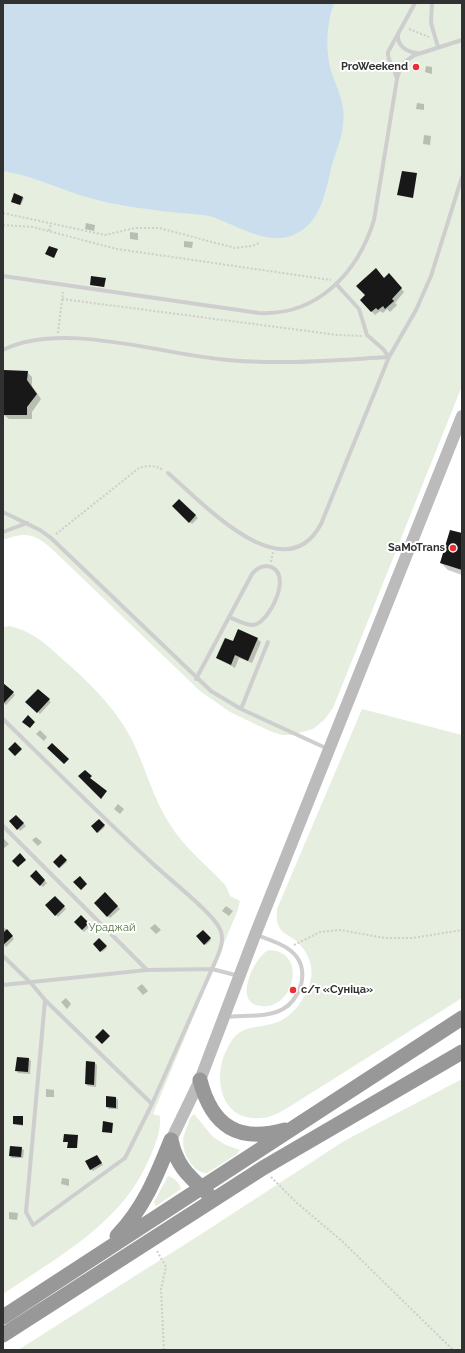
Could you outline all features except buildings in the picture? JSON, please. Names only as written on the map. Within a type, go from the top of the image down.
[{"type":"highway","points":[[3,1317],[462,1018]]},
{"type":"highway","points":[[3,1335],[263,1168],[462,1052]]},
{"type":"highway","points":[[200,1080],[212,1111],[228,1128],[240,1133],[254,1135],[266,1134],[298,1126]]},
{"type":"highway","points":[[171,1140],[177,1160],[182,1168],[214,1199]]},
{"type":"highway","points":[[95,1256],[118,1235],[144,1202],[171,1140]]},
{"type":"street","points":[[171,1140],[200,1080],[255,935],[462,416]]},
{"type":"lane","points":[[397,79],[395,70],[388,59],[390,49],[415,3]]},
{"type":"lane","points":[[432,3],[431,23],[438,47]]},
{"type":"lane","points":[[3,276],[270,313],[290,310],[311,303],[337,285],[357,259],[368,238],[374,220],[397,79],[407,55],[398,40],[399,31]]},
{"type":"lane","points":[[391,64],[397,66],[419,54],[462,40]]},
{"type":"lane","points":[[390,49],[395,46],[412,53],[419,54]]},
{"type":"lane","points":[[168,473],[239,533],[259,544],[274,549],[291,549],[300,547],[309,541],[316,533],[389,357],[416,310],[431,276],[462,177]]},
{"type":"lane","points":[[337,285],[359,309],[367,336],[383,349],[389,357]]},
{"type":"lane","points":[[3,350],[24,342],[57,338],[100,341],[201,357],[258,362],[291,362],[389,357]]},
{"type":"lane","points":[[3,512],[27,523],[51,538],[196,679],[220,698],[329,750]]},
{"type":"lane","points":[[3,532],[27,523]]},
{"type":"lane","points":[[196,679],[229,617],[255,570],[260,567],[270,567],[278,572],[281,581],[265,618],[252,625],[229,617]]},
{"type":"lane","points":[[241,709],[268,642]]},
{"type":"lane","points":[[3,719],[148,860],[215,922],[220,928],[222,943],[152,1104],[125,1158],[33,1225],[26,1212],[46,1000]]},
{"type":"lane","points":[[3,826],[146,970]]},
{"type":"lane","points":[[223,1017],[274,1012],[290,1004],[299,990],[302,970],[295,955],[288,949],[255,935]]},
{"type":"lane","points":[[3,956],[152,1104]]},
{"type":"lane","points":[[3,985],[146,970],[212,969],[239,976]]},
{"type":"path","points":[[402,26],[435,40]]},
{"type":"path","points":[[3,213],[105,235],[135,228],[159,228],[235,248],[252,246],[259,243]]},
{"type":"path","points":[[49,231],[51,224]]},
{"type":"path","points":[[3,225],[49,231],[117,249],[327,279],[337,285]]},
{"type":"path","points":[[57,338],[64,285]]},
{"type":"path","points":[[62,299],[338,335],[367,336]]},
{"type":"path","points":[[51,538],[139,468],[147,465],[154,466],[168,473]]},
{"type":"path","points":[[270,567],[274,549]]},
{"type":"path","points":[[288,949],[299,940],[320,932],[340,930],[385,938],[413,938],[462,930]]},
{"type":"path","points":[[263,1168],[297,1203],[342,1241],[453,1350]]},
{"type":"path","points":[[151,1240],[166,1267],[161,1289],[164,1350]]},
{"type":"green space","points":[[3,3],[462,3],[462,386],[333,708],[324,720],[313,729],[292,735],[282,735],[272,732],[230,712],[200,691],[48,545],[36,538],[25,535],[3,540]]},
{"type":"green space","name":"Ураджай","points":[[9,626],[24,631],[43,642],[101,696],[118,718],[133,742],[158,804],[175,832],[226,886],[230,896],[240,901],[237,912],[153,1114],[160,1116],[159,1132],[150,1157],[138,1180],[124,1201],[87,1236],[3,1294],[3,627]]},
{"type":"green space","points":[[362,709],[462,735],[462,998],[282,1111],[265,1118],[248,1117],[237,1113],[229,1106],[224,1097],[220,1074],[222,1062],[226,1051],[236,1036],[246,1029],[281,1021],[297,1007],[308,989],[312,971],[307,954],[300,944],[280,929],[277,922],[277,909]]},
{"type":"green space","points":[[269,950],[282,953],[289,961],[293,971],[292,982],[287,993],[279,1001],[269,1006],[256,1005],[250,1001],[247,994],[249,977],[258,960]]},
{"type":"green space","points":[[462,1079],[462,1350],[18,1350],[206,1231],[344,1141]]},
{"type":"green space","points":[[194,1114],[213,1137],[226,1145],[240,1150],[237,1154],[207,1173],[194,1167],[190,1163],[185,1153],[183,1141],[184,1134],[190,1119]]},
{"type":"green space","points":[[168,1176],[176,1181],[181,1189],[156,1206],[154,1202]]},
{"type":"water","points":[[3,3],[334,3],[329,20],[327,48],[332,74],[341,98],[344,117],[340,139],[324,196],[316,215],[303,230],[283,238],[272,238],[251,233],[209,216],[144,209],[96,200],[30,178],[3,171]]},
{"type":"place","name":"ProWeekend","points":[[416,67]]},
{"type":"place","name":"SaMoTrans","points":[[453,548]]},
{"type":"place","name":"с/т «Суніца»","points":[[293,990]]}]
